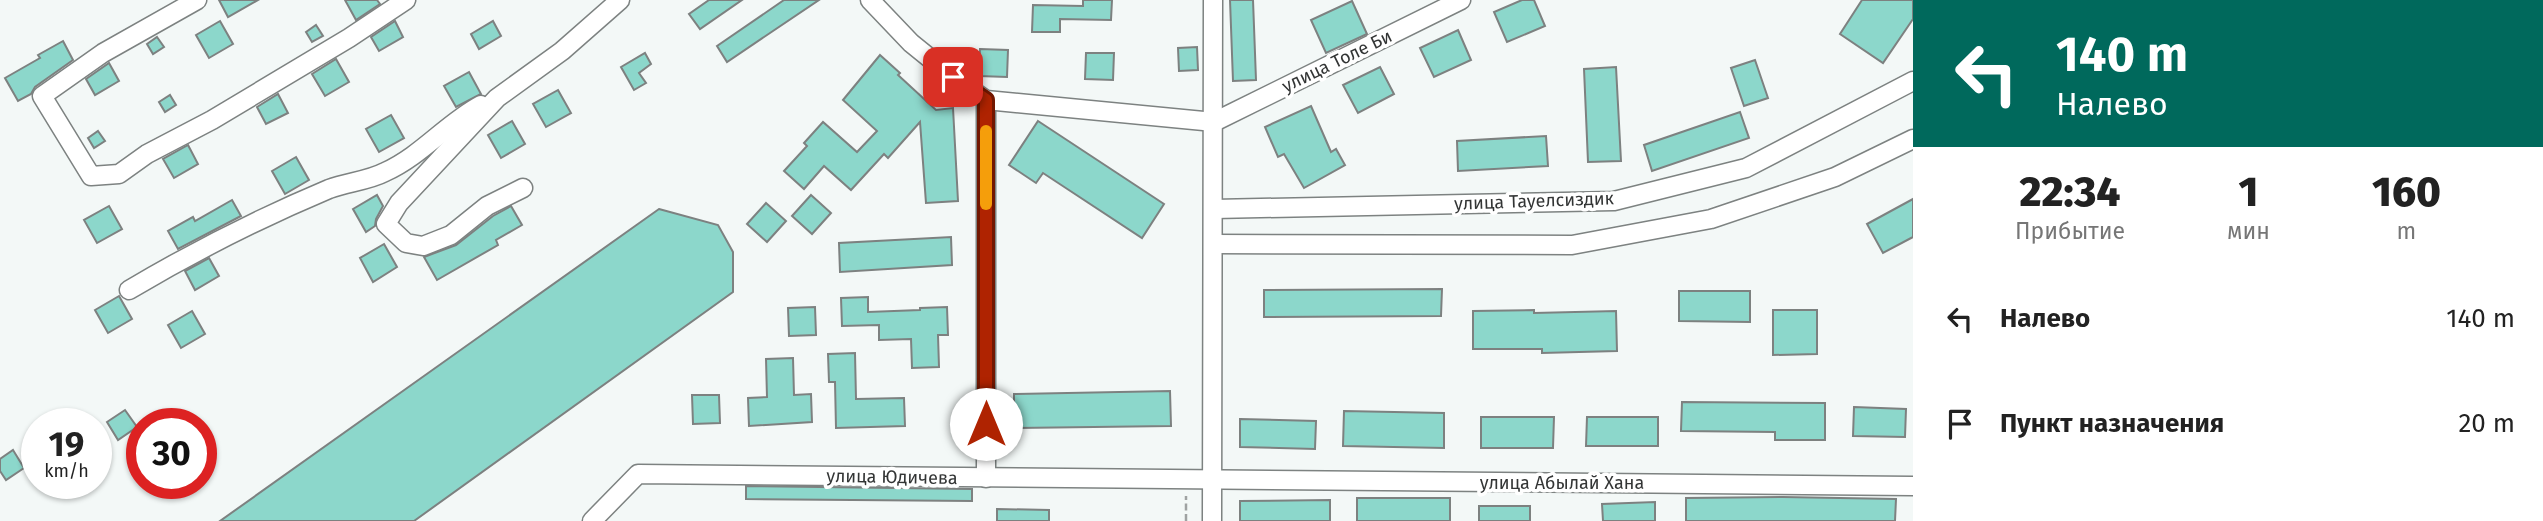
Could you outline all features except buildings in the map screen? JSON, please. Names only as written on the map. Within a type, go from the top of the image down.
[{"type":"street","points":[[197,0],[103,53],[42,96],[91,176],[119,174],[147,154],[212,120],[407,0]]},
{"type":"street","points":[[129,290],[215,241],[286,208],[332,188],[385,173],[433,140],[467,112],[497,97],[562,51],[620,0]]},
{"type":"street","points":[[870,0],[911,43],[986,100],[1214,122]]},
{"type":"street","points":[[1212,521],[1213,0]]},
{"type":"street","name":"улица Толе Би","points":[[1214,122],[1461,0]]},
{"type":"street","name":"улица Тауелсиздик","points":[[1214,209],[1614,201],[1746,168],[1913,81]]},
{"type":"street","points":[[497,97],[399,203],[386,224],[406,243],[423,246],[452,235],[487,206],[523,188]]},
{"type":"street","points":[[986,100],[986,478]]},
{"type":"street","points":[[1214,244],[1572,245],[1711,219],[1835,177],[1913,138]]},
{"type":"street","name":"улица Юдичева","points":[[592,521],[638,474],[1212,480]]},
{"type":"street","name":"улица Абылай Хана","points":[[1212,480],[1913,486]]},
{"type":"path","points":[[1185,521],[1186,480]]},
{"type":"slow traffic","points":[[986,131],[986,204]]},
{"type":"route","points":[[953,77],[986,100],[986,424]]}]
